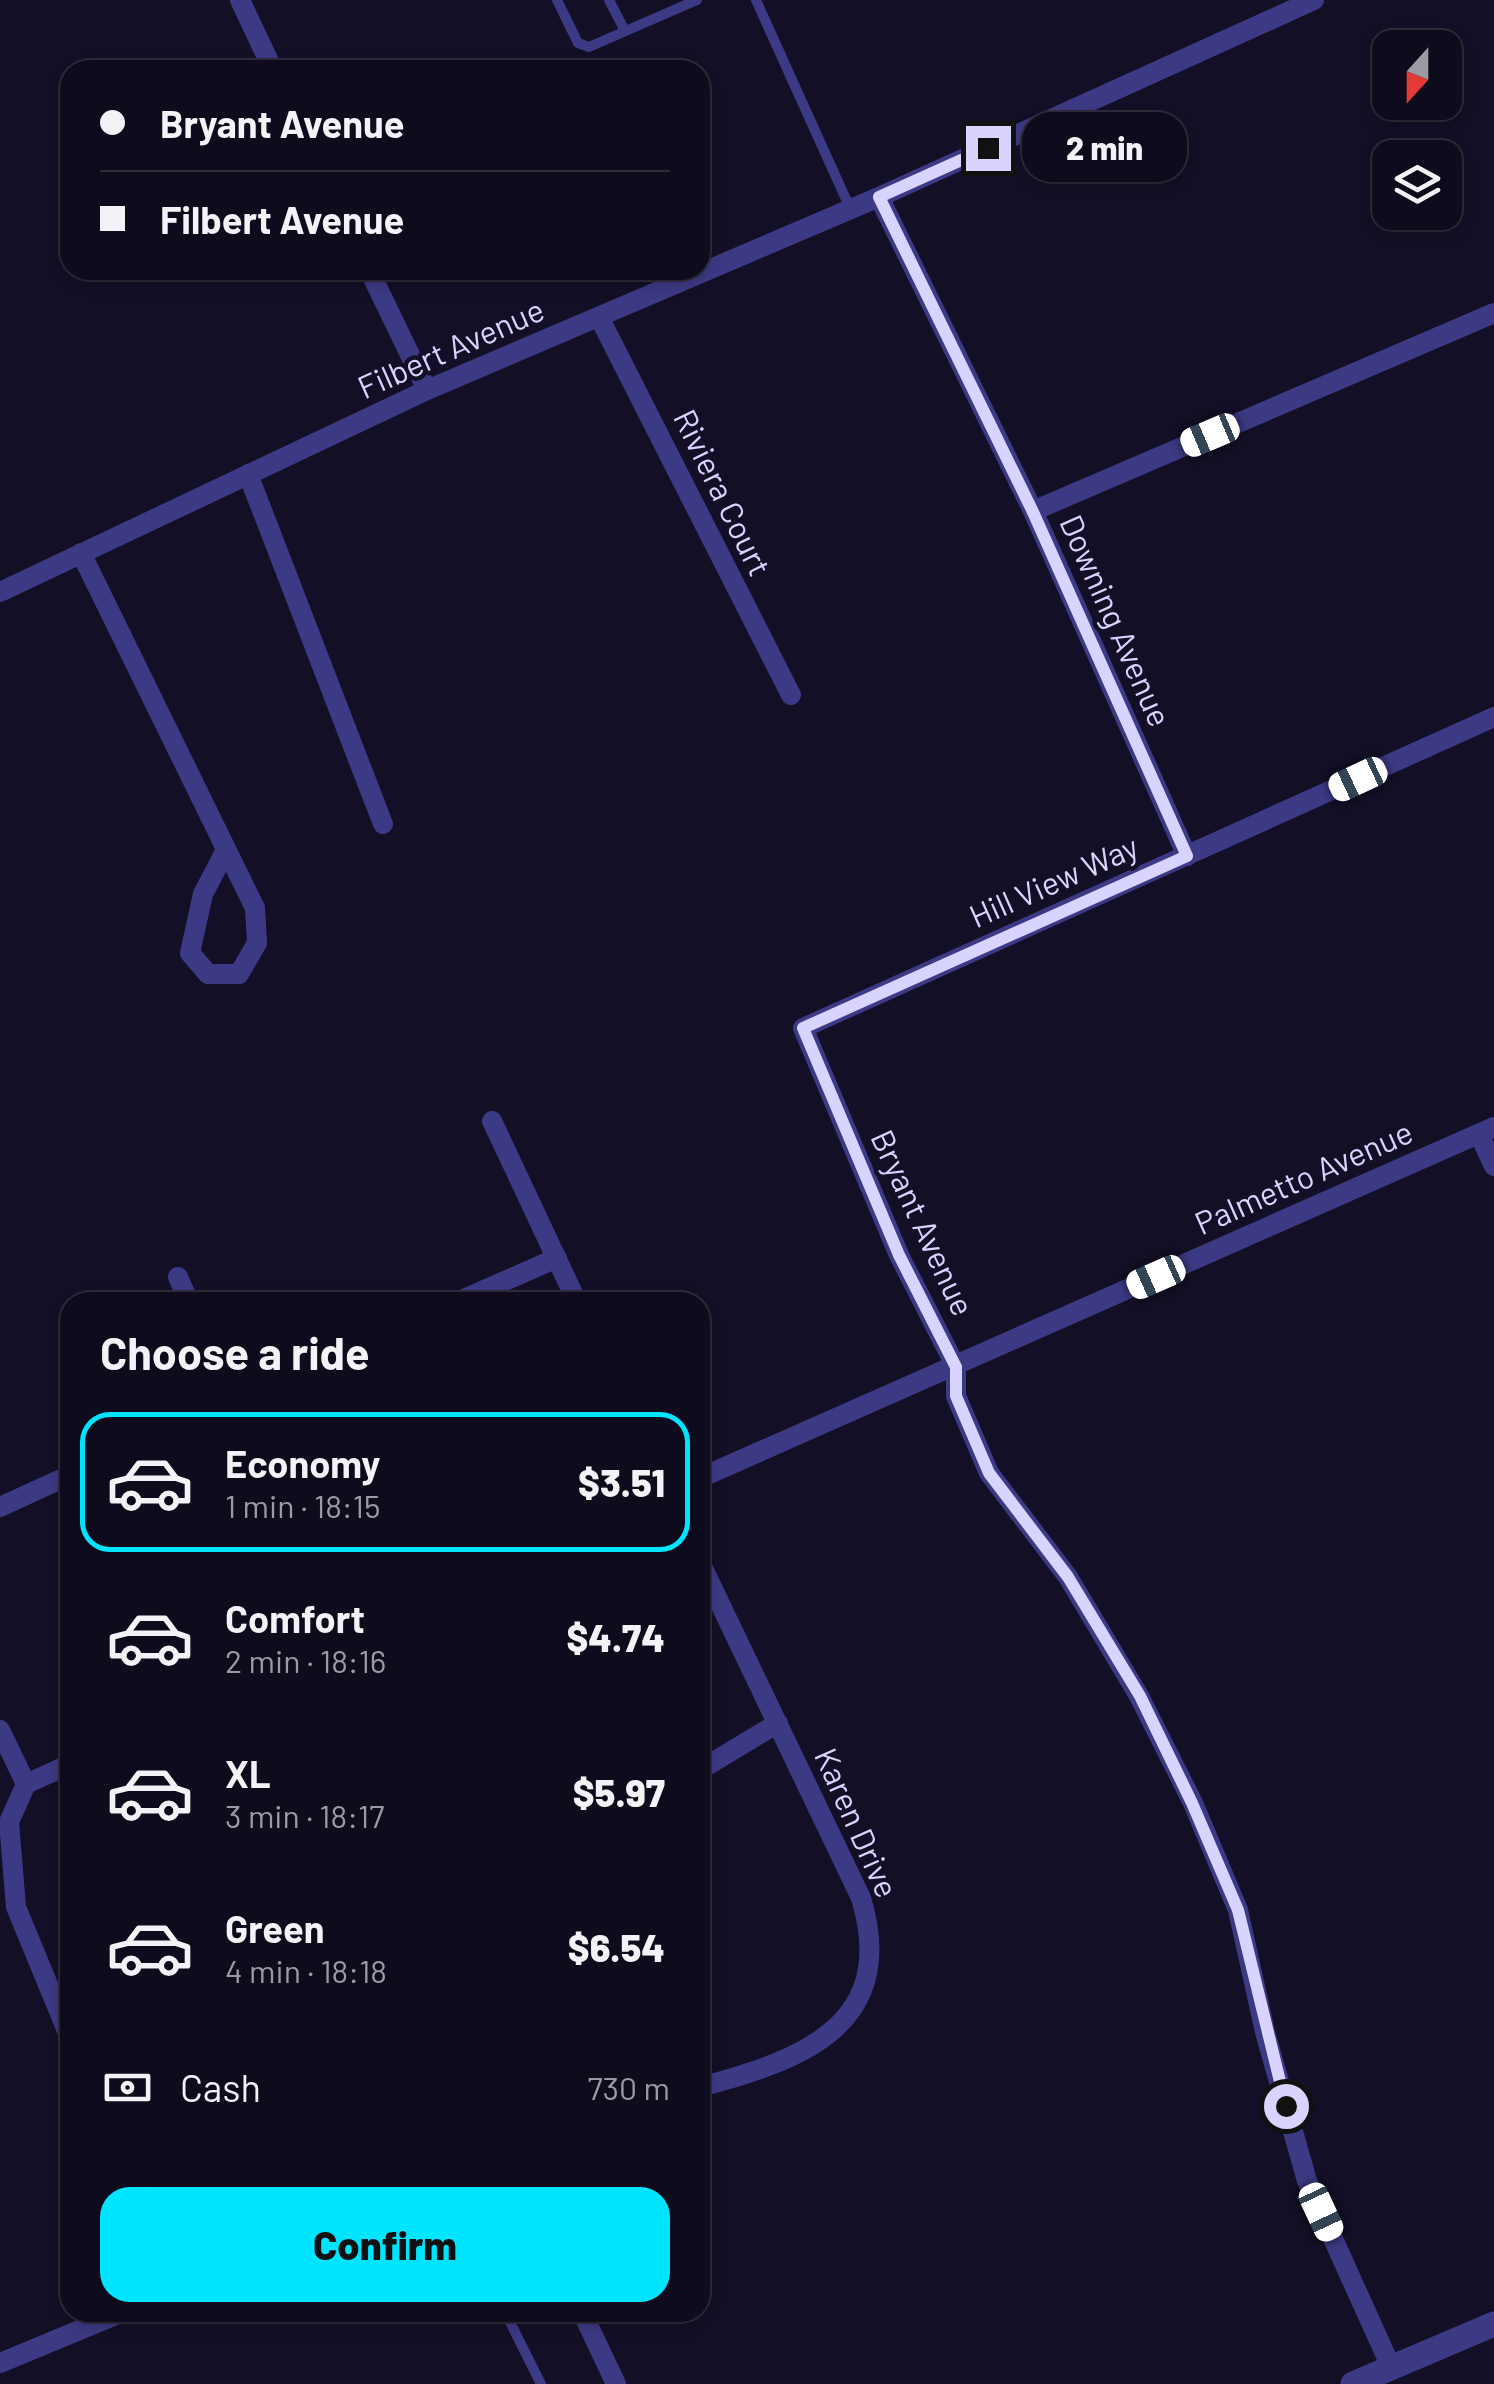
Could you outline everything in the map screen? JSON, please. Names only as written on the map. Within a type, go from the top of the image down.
[{"type":"street","points":[[240,0],[268,60]]},
{"type":"street","name":"Filbert Avenue","points":[[710,270],[1314,0]]},
{"type":"street","name":"Downing Avenue","points":[[879,197],[1033,512],[1187,856]]},
{"type":"street","points":[[374,280],[427,390]]},
{"type":"street","name":"Filbert Avenue","points":[[0,592],[427,390],[686,280]]},
{"type":"street","points":[[1033,512],[1494,314]]},
{"type":"street","name":"Riviera Court","points":[[600,317],[791,695]]},
{"type":"street","points":[[248,474],[382,824]]},
{"type":"street","points":[[80,553],[255,908],[257,943],[239,974],[208,974],[190,953],[204,894],[226,850]]},
{"type":"street","name":"Hill View Way","points":[[803,1028],[1494,718]]},
{"type":"street","name":"Bryant Avenue","points":[[803,1028],[899,1255],[956,1367],[956,1396],[989,1473],[1068,1577],[1140,1696],[1192,1803],[1238,1910],[1265,2032],[1307,2181],[1395,2376]]},
{"type":"street","points":[[492,1121],[573,1292]]},
{"type":"street","points":[[1486,1131],[1494,1166]]},
{"type":"street","name":"Palmetto Avenue","points":[[710,1474],[1486,1131]]},
{"type":"street","points":[[480,1292],[557,1258]]},
{"type":"street","points":[[178,1277],[184,1292]]},
{"type":"street","points":[[0,1507],[60,1480]]},
{"type":"street","name":"Karen Drive","points":[[710,1583],[861,1898],[871,1931],[867,1977],[852,2015],[823,2038],[793,2054],[710,2083]]},
{"type":"street","points":[[710,1764],[778,1723]]},
{"type":"street","points":[[0,1730],[26,1784]]},
{"type":"street","points":[[60,1769],[26,1784],[10,1822],[16,1907],[60,2014]]},
{"type":"street","points":[[0,2363],[99,2322]]},
{"type":"street","points":[[587,2322],[616,2384]]},
{"type":"street","points":[[1352,2384],[1395,2376],[1494,2324]]},
{"type":"lane","points":[[557,0],[578,43],[589,47],[688,2]]},
{"type":"lane","points":[[609,0],[625,31]]},
{"type":"lane","points":[[756,0],[851,209]]},
{"type":"lane","points":[[510,2322],[541,2384]]},
{"type":"route","points":[[988,148],[879,197],[1033,512],[1187,856],[803,1028],[899,1255],[956,1367],[956,1396],[989,1473],[1068,1577],[1140,1696],[1192,1803],[1238,1910],[1286,2106]]}]
